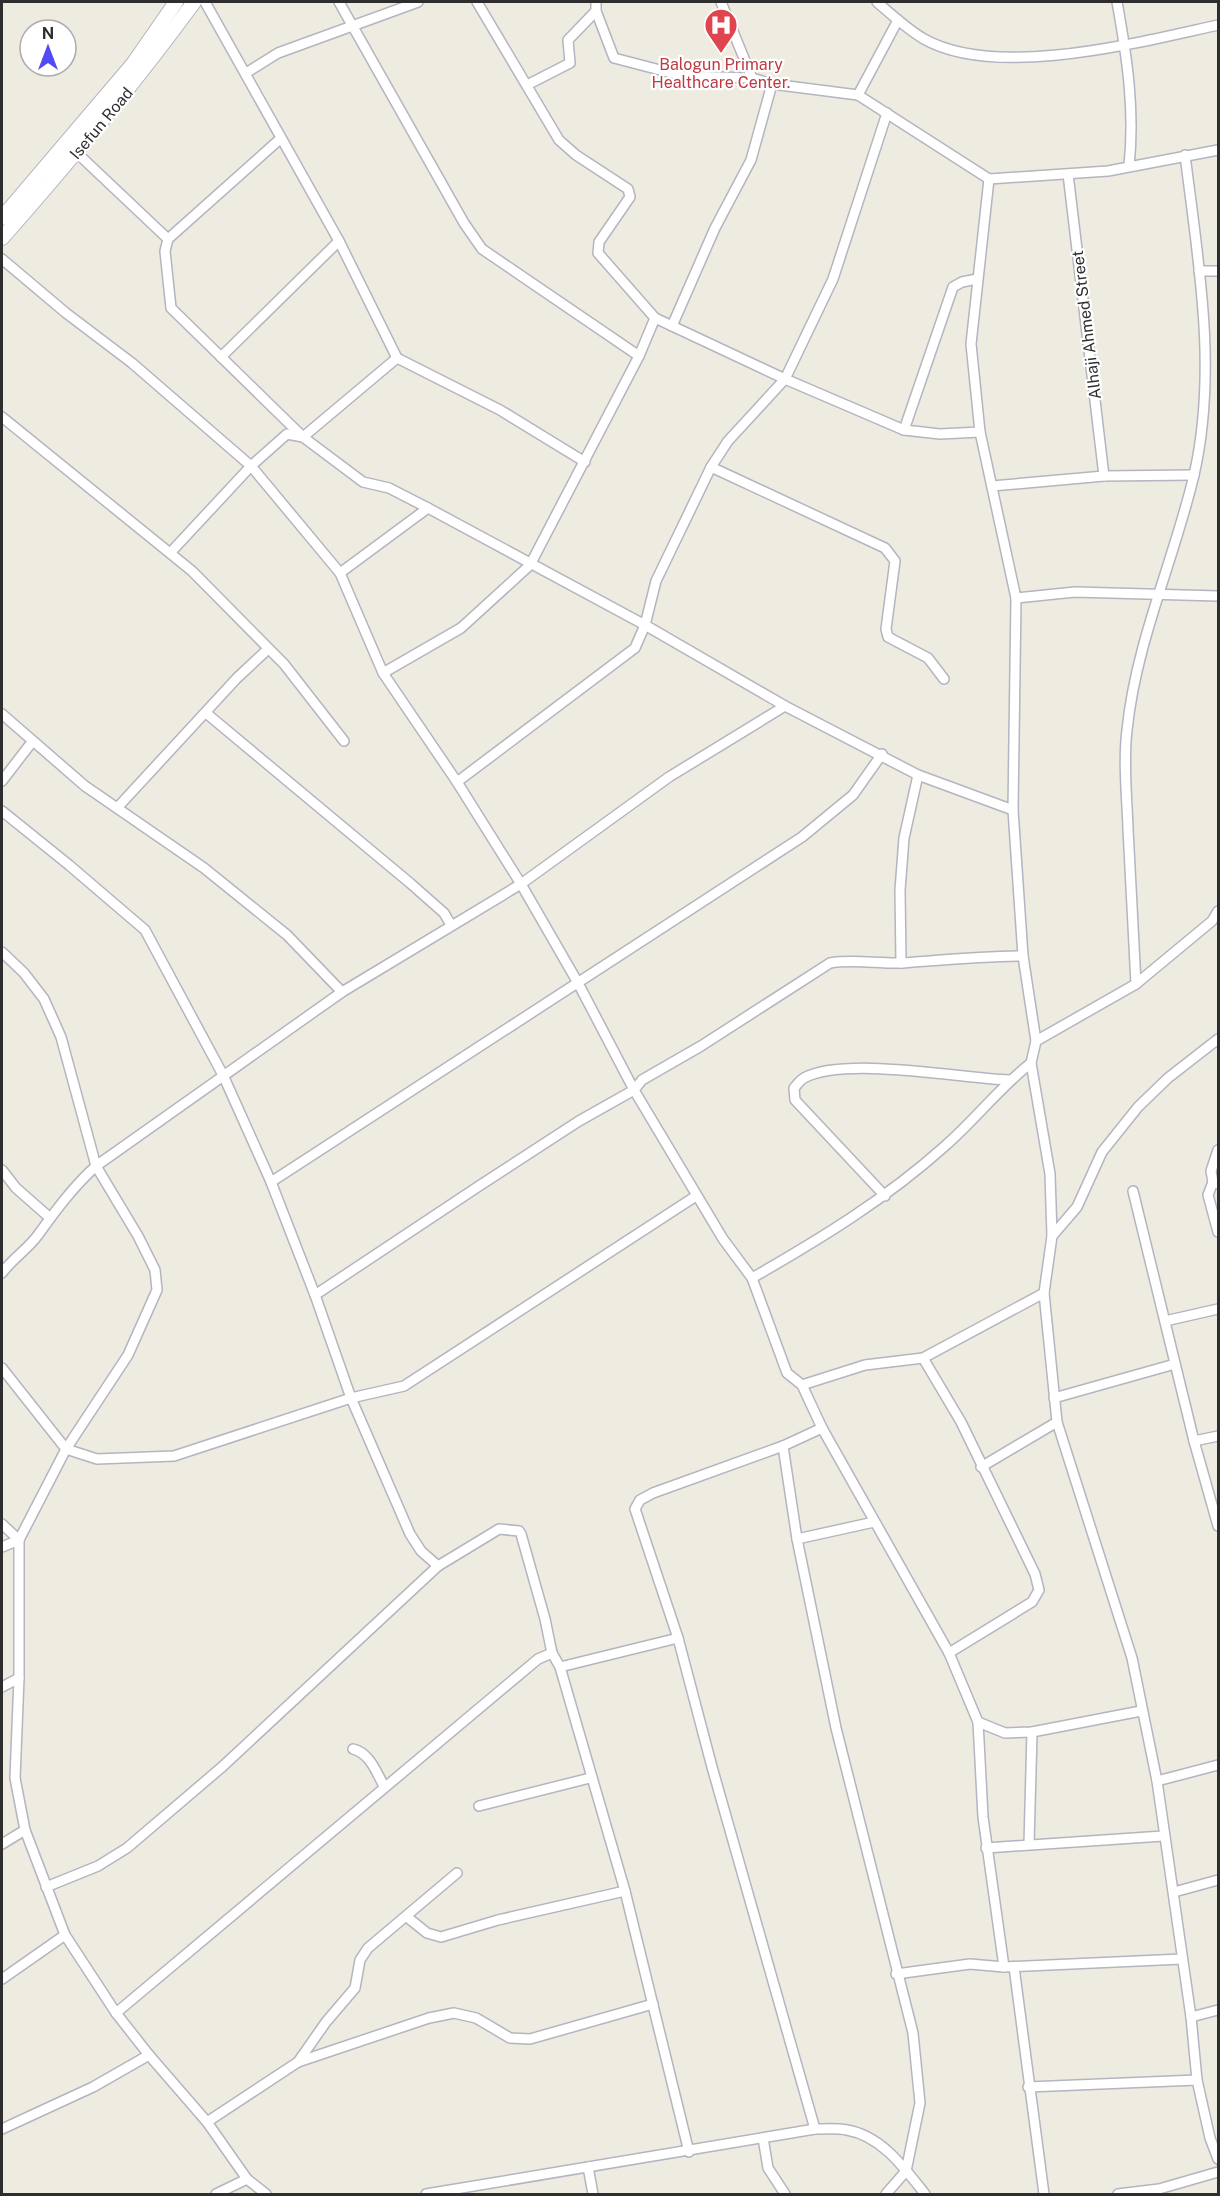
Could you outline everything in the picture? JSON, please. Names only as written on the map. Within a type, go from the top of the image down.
[{"type":"street","name":"Isefun Road","points":[[2,218],[133,64],[176,2]]},
{"type":"street","name":"Isefun Road","points":[[2,238],[77,153],[143,72],[194,2]]},
{"type":"street","points":[[205,2],[339,241],[397,358],[500,410],[585,462]]},
{"type":"street","points":[[339,2],[464,223],[482,249],[639,356]]},
{"type":"street","points":[[246,73],[278,53],[351,24],[417,2]]},
{"type":"street","points":[[477,2],[559,140],[628,189],[630,197],[599,243],[598,253],[655,318],[785,379],[904,430],[940,434],[980,432]]},
{"type":"street","points":[[721,2],[752,78]]},
{"type":"street","points":[[878,2],[925,39],[942,46],[991,57],[1037,57],[1125,45],[1218,25]]},
{"type":"street","points":[[1117,2],[1125,45],[1133,126],[1129,166]]},
{"type":"street","points":[[527,85],[570,63],[568,40],[596,6]]},
{"type":"street","points":[[596,6],[614,58],[683,75],[752,78],[772,84],[858,95],[988,179],[1068,174],[1218,150]]},
{"type":"street","points":[[858,95],[898,20]]},
{"type":"street","points":[[672,326],[715,228],[751,160],[772,84]]},
{"type":"street","points":[[457,782],[634,648],[645,625],[656,581],[711,467],[728,441],[785,379],[833,279],[886,113]]},
{"type":"street","points":[[280,139],[168,239],[165,251],[171,308],[303,437],[363,482],[389,488],[428,508],[645,625],[785,705],[882,754],[918,775],[1013,810]]},
{"type":"street","points":[[77,153],[168,239]]},
{"type":"street","points":[[1136,984],[1126,781],[1127,731],[1134,683],[1194,475],[1203,423],[1206,366],[1199,271],[1185,154]]},
{"type":"street","name":"Alhaji Ahmed Street","points":[[1068,174],[1104,476]]},
{"type":"street","points":[[988,179],[971,344],[980,432],[1016,598],[1013,810],[1023,956],[1036,1041],[1031,1063],[1050,1174],[1052,1236],[1044,1293],[1054,1398],[1057,1422],[1132,1658],[1157,1781],[1163,1836],[1174,1892],[1191,2017],[1197,2080],[1218,2159]]},
{"type":"street","points":[[221,357],[339,241]]},
{"type":"street","points":[[2,259],[66,313],[132,363],[251,466],[340,573],[383,673],[457,782],[521,884],[578,983],[634,1090],[696,1196],[723,1239],[752,1278],[787,1373],[802,1385],[822,1428],[949,1653],[978,1722],[986,1848],[1009,1967],[1044,2194]]},
{"type":"street","points":[[1199,271],[1218,271]]},
{"type":"street","points":[[904,430],[953,287],[962,282],[977,279]]},
{"type":"street","points":[[383,673],[461,628],[530,565],[639,356],[655,318]]},
{"type":"street","points":[[303,437],[397,358]]},
{"type":"street","points":[[2,417],[118,510],[144,535],[171,552],[268,648],[308,692],[344,741]]},
{"type":"street","points":[[171,552],[251,466],[287,434],[303,437]]},
{"type":"street","points":[[711,467],[885,548],[895,561],[886,629],[888,637],[928,658],[944,679]]},
{"type":"street","points":[[992,486],[1104,476],[1194,475]]},
{"type":"street","points":[[340,573],[428,508]]},
{"type":"street","points":[[1016,598],[1075,592],[1218,596]]},
{"type":"street","points":[[117,808],[268,648]]},
{"type":"street","points":[[2,1273],[37,1237],[49,1217],[96,1166],[342,992],[521,884],[669,777],[785,705]]},
{"type":"street","points":[[206,713],[410,883],[444,913],[451,925]]},
{"type":"street","points":[[2,714],[85,786],[204,868],[287,935],[342,992]]},
{"type":"street","points":[[2,781],[32,742]]},
{"type":"street","points":[[271,1182],[802,837],[853,795],[882,754]]},
{"type":"street","points":[[901,963],[900,890],[904,838],[918,775]]},
{"type":"street","points":[[2,811],[136,920],[145,930],[224,1075],[271,1182],[315,1295],[351,1398],[410,1534],[421,1551],[438,1566]]},
{"type":"street","points":[[1036,1041],[1136,984],[1212,921],[1218,911]]},
{"type":"street","points":[[2,952],[24,973],[44,999],[61,1037],[96,1166],[138,1236],[155,1270],[157,1290],[128,1355],[66,1449],[20,1540],[20,1678],[15,1778],[25,1830],[65,1935],[116,2013],[148,2055],[207,2122],[247,2179],[266,2194]]},
{"type":"street","points":[[315,1295],[539,1147],[634,1090],[642,1080],[701,1046],[830,963],[846,961],[901,963],[972,956],[1023,956]]},
{"type":"street","points":[[1052,1236],[1077,1207],[1102,1152],[1138,1107],[1168,1077],[1218,1039]]},
{"type":"street","points":[[752,1278],[825,1236],[885,1196],[946,1145],[1009,1080],[1031,1063]]},
{"type":"street","points":[[885,1196],[795,1100],[794,1088],[802,1078],[824,1072],[868,1069],[1009,1080]]},
{"type":"street","points":[[1218,1150],[1210,1171],[1216,1183],[1208,1195],[1218,1232]]},
{"type":"street","points":[[2,1170],[16,1188],[49,1217]]},
{"type":"street","points":[[1133,1191],[1194,1441],[1218,1526]]},
{"type":"street","points":[[2,1368],[66,1449],[97,1459],[174,1456],[351,1398],[404,1386],[696,1196]]},
{"type":"street","points":[[802,1385],[865,1365],[923,1358],[1044,1293]]},
{"type":"street","points":[[1165,1321],[1218,1309]]},
{"type":"street","points":[[923,1358],[961,1422],[1035,1574],[1039,1590],[1032,1602],[949,1653]]},
{"type":"street","points":[[1054,1398],[1175,1364]]},
{"type":"street","points":[[981,1467],[1057,1422]]},
{"type":"street","points":[[815,2129],[712,1767],[678,1638],[635,1509],[640,1500],[783,1446],[822,1428]]},
{"type":"street","points":[[1194,1441],[1218,1436]]},
{"type":"street","points":[[783,1446],[797,1539],[836,1728],[896,1974],[913,2033],[920,2103],[906,2170],[886,2194]]},
{"type":"street","points":[[797,1539],[874,1522]]},
{"type":"street","points":[[2,1524],[20,1540]]},
{"type":"street","points":[[46,1887],[98,1866],[127,1848],[222,1767],[438,1566],[499,1529],[519,1531],[545,1619],[552,1653],[560,1667],[590,1778],[625,1891],[689,2152]]},
{"type":"street","points":[[2,1547],[20,1540]]},
{"type":"street","points":[[560,1667],[678,1638]]},
{"type":"street","points":[[116,2013],[384,1786],[538,1659],[552,1653]]},
{"type":"street","points":[[2,1688],[20,1678]]},
{"type":"street","points":[[978,1722],[1005,1733],[1032,1732],[1141,1711]]},
{"type":"street","points":[[1029,1844],[1032,1732]]},
{"type":"street","points":[[353,1749],[361,1751],[367,1757],[384,1786]]},
{"type":"street","points":[[1157,1781],[1218,1765]]},
{"type":"street","points":[[479,1806],[590,1778]]},
{"type":"street","points":[[2,1844],[25,1830]]},
{"type":"street","points":[[986,1848],[1163,1836]]},
{"type":"street","points":[[298,2061],[326,2022],[355,1988],[360,1960],[368,1948],[457,1873]]},
{"type":"street","points":[[1174,1892],[1218,1880]]},
{"type":"street","points":[[407,1917],[427,1933],[441,1937],[498,1920],[625,1891]]},
{"type":"street","points":[[2,1979],[65,1935]]},
{"type":"street","points":[[896,1974],[970,1964],[1009,1967],[1182,1959]]},
{"type":"street","points":[[207,2122],[298,2061],[429,2018],[454,2013],[476,2019],[510,2038],[530,2039],[653,2004]]},
{"type":"street","points":[[1191,2017],[1218,2010]]},
{"type":"street","points":[[2,2129],[93,2087],[148,2055]]},
{"type":"street","points":[[1029,2087],[1197,2080]]},
{"type":"street","points":[[426,2194],[689,2152],[815,2129],[849,2130],[878,2142],[906,2170],[925,2194]]},
{"type":"street","points":[[763,2138],[768,2168],[785,2194]]},
{"type":"street","points":[[588,2167],[593,2194]]},
{"type":"street","points":[[1118,2194],[1161,2192],[1218,2172]]},
{"type":"street","points":[[216,2194],[247,2179]]},
{"type":"place","name":"Balogun Primary Healthcare Center.","points":[[721,54]]}]
